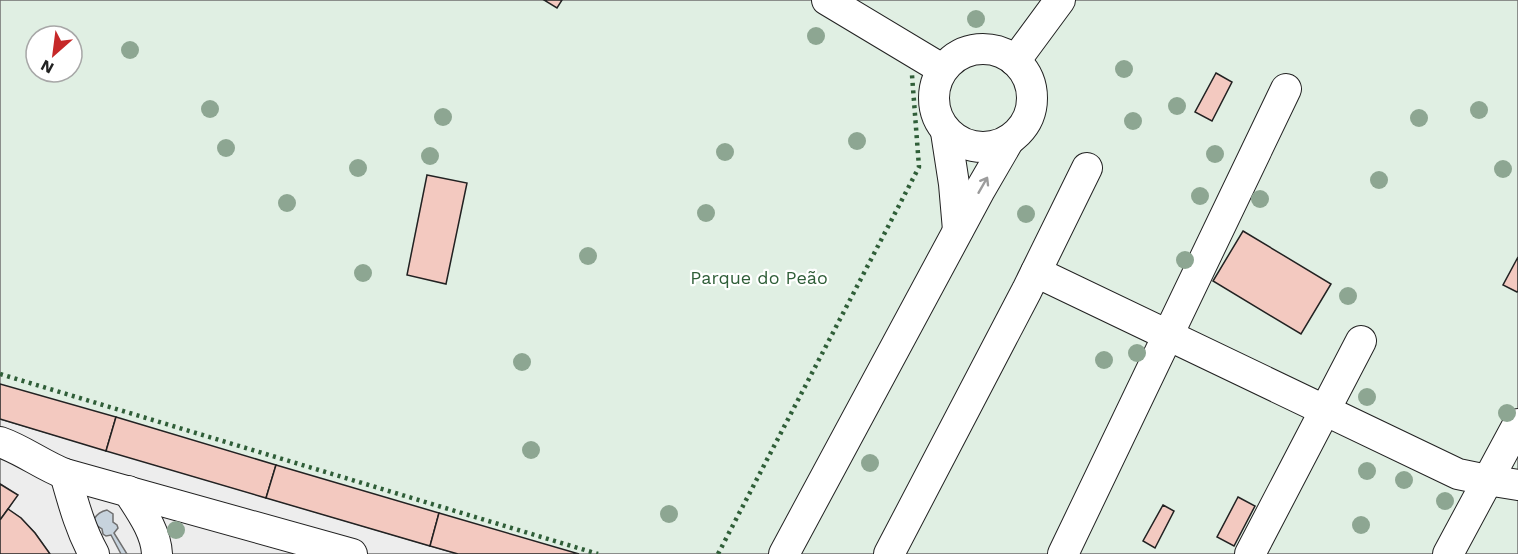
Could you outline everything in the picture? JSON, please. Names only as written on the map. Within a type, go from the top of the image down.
[{"type":"street","points":[[827,0],[942,69]]},
{"type":"street","points":[[1015,61],[1060,0]]},
{"type":"street","points":[[784,554],[980,190],[1009,140],[1020,130],[1028,117],[1032,102],[1031,87],[1025,72],[1015,61],[1001,53],[986,49],[969,51],[954,58],[942,69],[935,85],[933,102],[937,118],[946,132],[960,142],[976,147],[993,147],[1009,140]]},
{"type":"street","points":[[1063,554],[1286,89]]},
{"type":"street","points":[[946,132],[958,230]]},
{"type":"street","points":[[889,554],[1087,168]]},
{"type":"street","points":[[1035,272],[1458,474],[1518,485]]},
{"type":"street","points":[[1250,554],[1361,341]]},
{"type":"street","points":[[1448,554],[1518,424]]},
{"type":"street","points":[[0,442],[15,447],[65,474],[352,554]]},
{"type":"street","points":[[65,474],[85,537],[94,554]]},
{"type":"street","points":[[128,492],[150,530],[157,554]]},
{"type":"green space","name":"Parque do Peão","points":[[0,0],[1518,0],[1518,554],[0,554]]},
{"type":"shaded area","points":[[0,419],[458,554],[50,554],[21,518],[8,509],[17,495],[0,484]]},
{"type":"shaded area","points":[[107,510],[113,514],[113,522],[118,528],[114,533],[127,554],[121,554],[111,535],[103,534],[102,529],[96,525],[95,517]]},
{"type":"building","points":[[544,0],[562,0],[557,8]]},
{"type":"building","points":[[1216,73],[1232,82],[1212,121],[1195,112]]},
{"type":"building","points":[[427,175],[467,183],[446,284],[407,275]]},
{"type":"building","points":[[1243,231],[1331,284],[1301,334],[1213,281]]},
{"type":"building","points":[[1518,257],[1518,291],[1517,292],[1503,285]]},
{"type":"building","points":[[0,384],[116,417],[106,451],[0,419]]},
{"type":"building","points":[[116,417],[276,465],[266,498],[106,451]]},
{"type":"building","points":[[276,465],[439,513],[430,546],[266,498]]},
{"type":"building","points":[[0,484],[18,495],[0,520]]},
{"type":"building","points":[[1238,497],[1255,506],[1234,546],[1217,537]]},
{"type":"building","points":[[1163,505],[1174,511],[1155,548],[1143,541]]},
{"type":"building","points":[[8,509],[21,518],[35,533],[50,554],[0,554],[0,520]]},
{"type":"building","points":[[439,513],[579,554],[458,554],[430,546]]},
{"type":"hedge","points":[[718,554],[919,167],[912,75]]},
{"type":"hedge","points":[[0,374],[598,554]]}]
